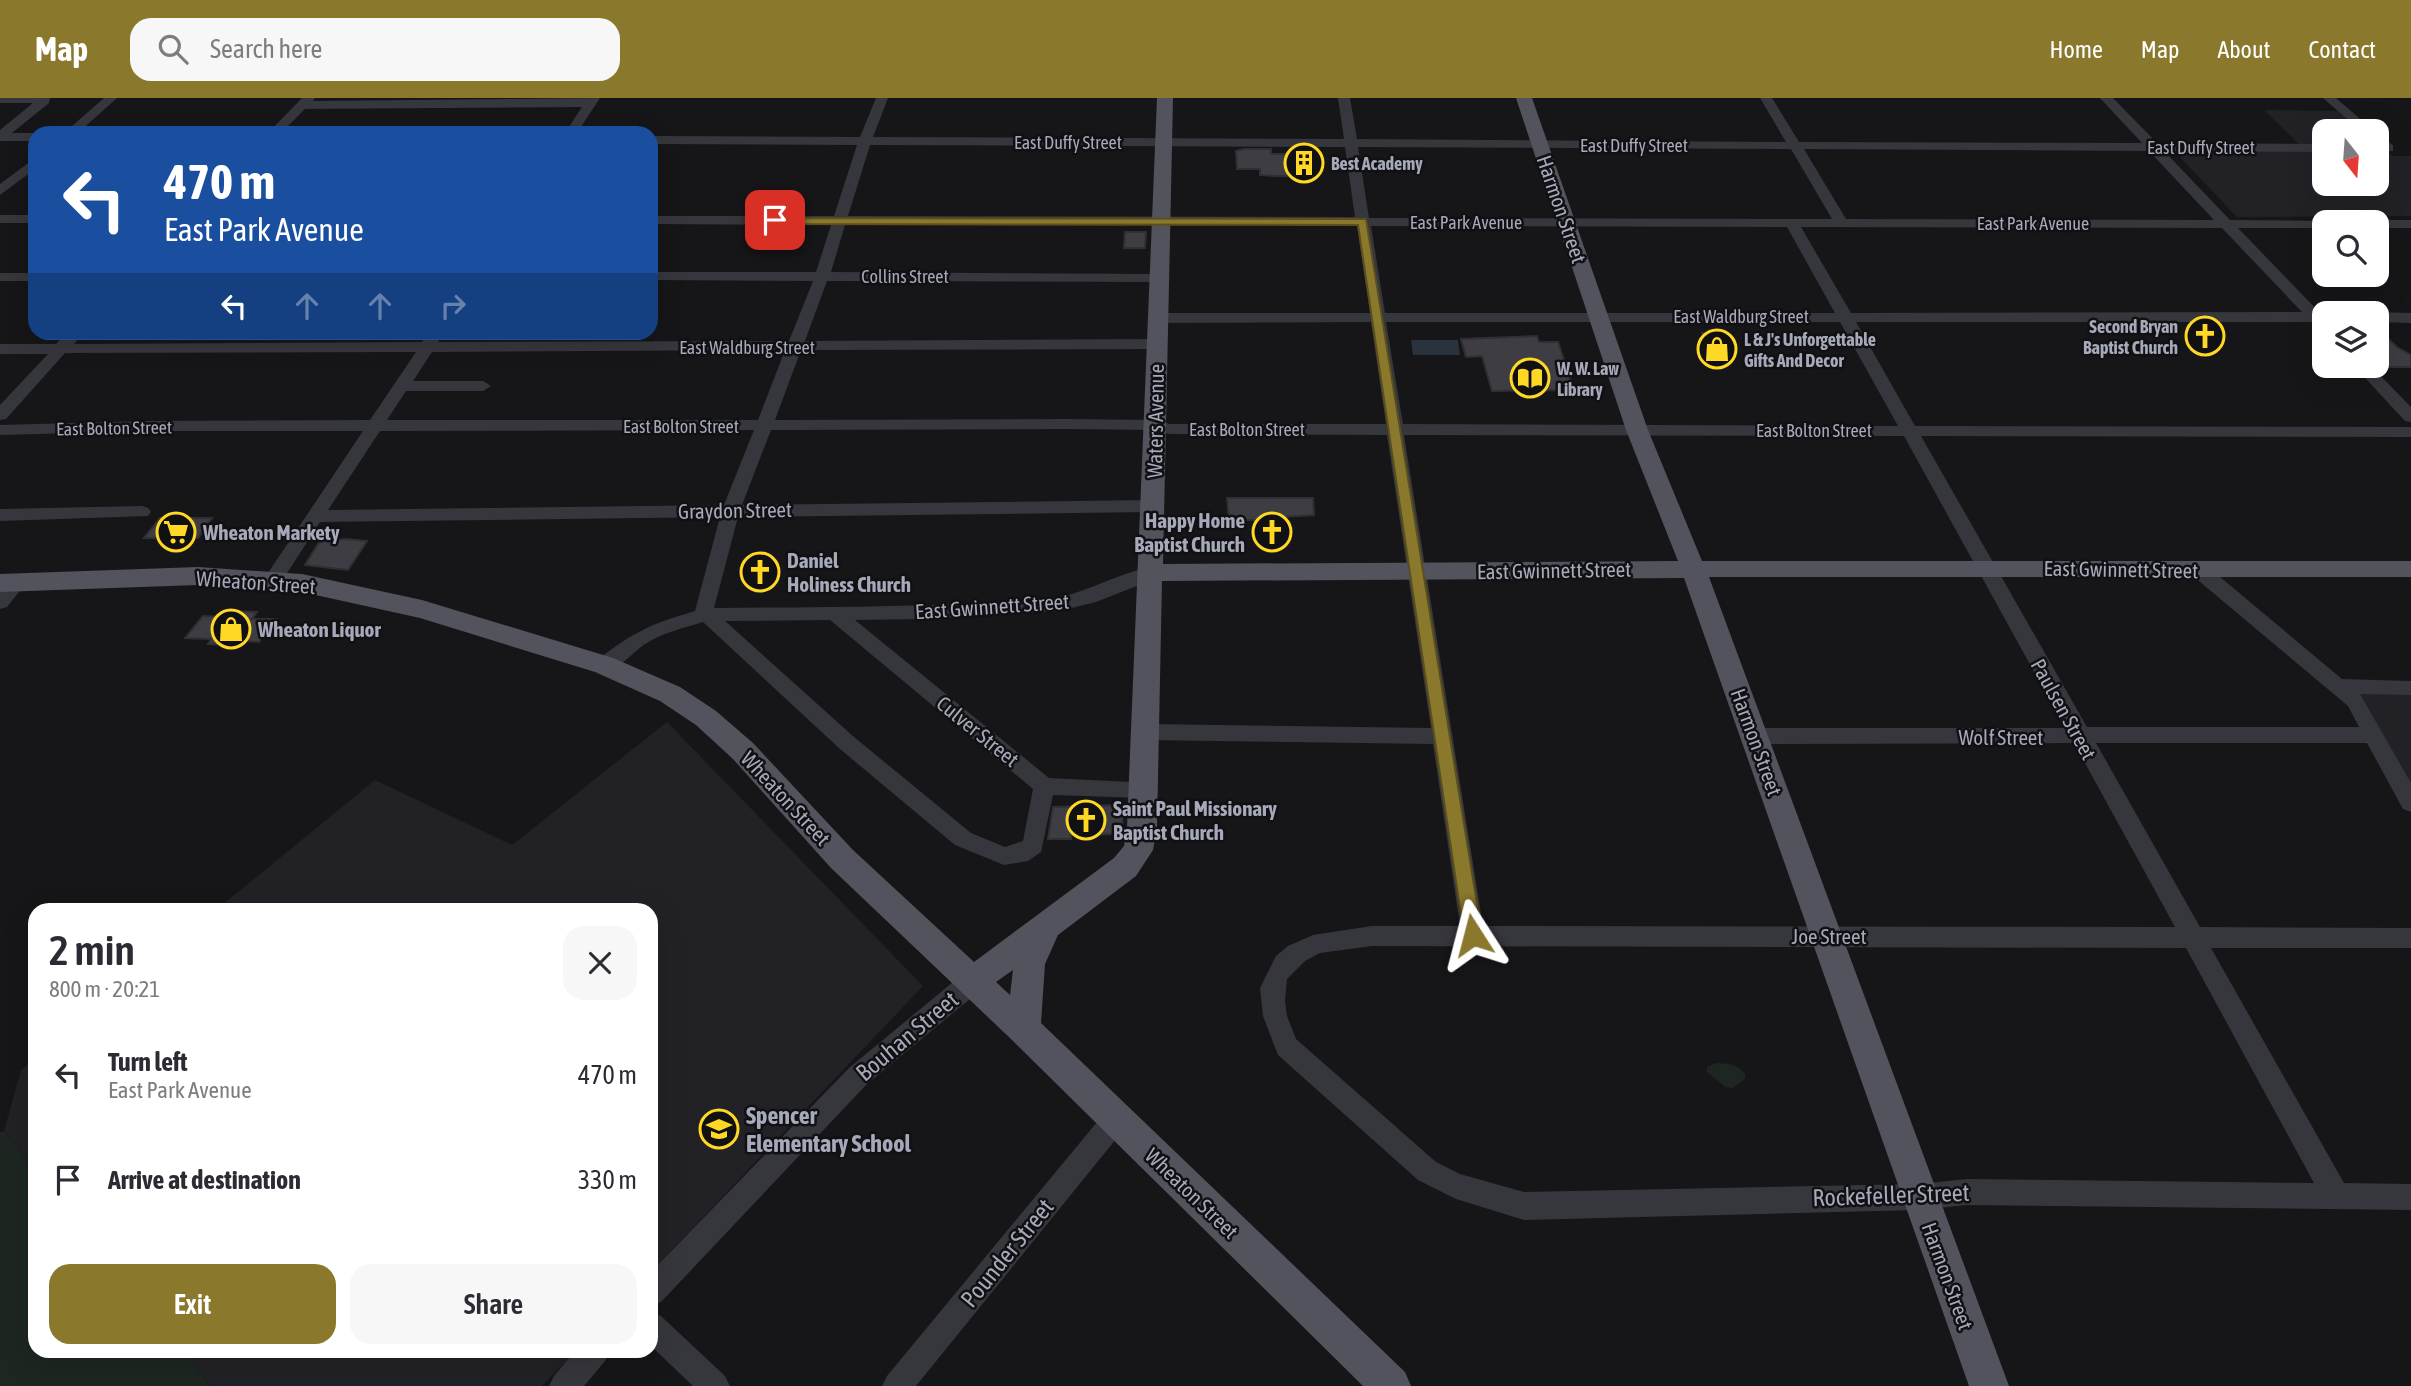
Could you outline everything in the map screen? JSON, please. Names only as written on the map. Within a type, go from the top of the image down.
[{"type":"main road","name":"Waters Avenue","points":[[1142,827],[1166,98]]},
{"type":"main road","name":"Harmon Street","points":[[1524,98],[1637,430],[1666,496],[1755,736],[1989,1386]]},
{"type":"main road","name":"East Gwinnett Street","points":[[1150,573],[1987,567],[2200,571],[2411,569]]},
{"type":"main road","name":"Wheaton Street","points":[[9,582],[198,576],[273,579],[399,603],[604,664],[670,694],[706,718],[743,751],[842,859],[1024,1029],[1391,1386]]},
{"type":"main road","name":"Bouhan Street","points":[[973,981],[1125,867],[1138,850],[1142,827]]},
{"type":"main road","points":[[1024,1029],[1029,964],[1047,925]]},
{"type":"street","points":[[78,126],[111,98]]},
{"type":"street","points":[[882,98],[865,141],[822,276],[731,510],[708,615],[847,743],[963,839],[1004,856],[1020,855],[1033,846],[1044,786],[1143,789]]},
{"type":"street","points":[[1344,98],[1473,935]]},
{"type":"street","points":[[1766,98],[1842,223]]},
{"type":"street","points":[[2106,98],[2312,311]]},
{"type":"street","points":[[2329,98],[2354,119]]},
{"type":"street","points":[[0,99],[45,100],[0,137]]},
{"type":"street","points":[[281,126],[306,102],[593,101]]},
{"type":"street","points":[[576,126],[593,101]]},
{"type":"street","points":[[0,137],[28,137]]},
{"type":"street","name":"East Duffy Street","points":[[658,140],[2312,148]]},
{"type":"street","points":[[0,191],[28,168]]},
{"type":"street","points":[[0,219],[28,219]]},
{"type":"street","name":"East Park Avenue","points":[[658,220],[2312,224]]},
{"type":"street","name":"Paulsen Street","points":[[1792,223],[1987,567],[2079,737],[2336,1195]]},
{"type":"street","points":[[2389,224],[2411,224]]},
{"type":"street","name":"Collins Street","points":[[658,276],[1158,278]]},
{"type":"street","points":[[0,277],[28,277]]},
{"type":"street","name":"East Waldburg Street","points":[[1158,318],[1844,316],[2312,320]]},
{"type":"street","points":[[2389,317],[2411,317]]},
{"type":"street","points":[[0,415],[69,340]]},
{"type":"street","points":[[273,579],[377,427],[432,340]]},
{"type":"street","name":"East Waldburg Street","points":[[0,349],[1157,344]]},
{"type":"street","points":[[2374,378],[2411,417]]},
{"type":"street","points":[[402,386],[483,386]]},
{"type":"street","name":"East Bolton Street","points":[[0,430],[147,426],[1155,425],[1170,429],[2411,432]]},
{"type":"street","name":"Graydon Street","points":[[317,516],[1153,506]]},
{"type":"street","points":[[0,515],[142,512]]},
{"type":"street","points":[[2200,571],[2355,701],[2411,803]]},
{"type":"street","name":"East Gwinnett Street","points":[[604,664],[638,639],[657,629],[708,615],[835,614],[1059,604],[1089,597],[1150,573]]},
{"type":"street","points":[[0,602],[9,582]]},
{"type":"street","name":"Culver Street","points":[[835,614],[1044,786]]},
{"type":"street","points":[[2336,685],[2411,688]]},
{"type":"street","points":[[1145,732],[1442,736]]},
{"type":"street","name":"Wolf Street","points":[[1755,736],[2374,735]]},
{"type":"street","name":"Joe Street","points":[[1272,990],[1272,984],[1283,962],[1314,945],[1372,936],[2411,938]]},
{"type":"street","name":"Bouhan Street","points":[[658,1285],[858,1076],[973,981]]},
{"type":"street","name":"Rockefeller Street","points":[[1272,990],[1274,1020],[1287,1047],[1427,1171],[1456,1186],[1533,1206],[1919,1197],[1967,1192],[2411,1197]]},
{"type":"street","name":"Pounder Street","points":[[897,1386],[1116,1119]]},
{"type":"street","points":[[658,1333],[715,1386]]},
{"type":"street","points":[[564,1386],[590,1358]]},
{"type":"shaded area","points":[[2264,110],[2339,111],[2349,119],[2312,119],[2312,196],[2389,196],[2389,152],[2393,156],[2411,156],[2411,216],[2389,216],[2389,210],[2312,210],[2312,217],[2237,217],[2173,150],[2304,149]]},
{"type":"shaded area","points":[[2350,681],[2411,682],[2411,784]]},
{"type":"shaded area","name":"Spencer Elementary School","points":[[667,722],[923,986],[658,1265],[658,903],[225,903],[375,780],[512,845]]},
{"type":"shaded area","points":[[1716,1063],[1735,1066],[1742,1070],[1745,1079],[1733,1088],[1725,1087],[1707,1072],[1707,1067]]},
{"type":"shaded area","points":[[28,1064],[28,1161],[4,1131],[21,1070]]},
{"type":"shaded area","points":[[4,1131],[28,1161],[28,1358],[188,1358],[210,1386],[0,1386],[0,1132]]},
{"type":"shaded area","points":[[188,1358],[569,1358],[542,1386],[210,1386]]},
{"type":"water","points":[[1411,340],[1458,340],[1460,355],[1413,355]]},
{"type":"building","name":"Best Academy","points":[[1271,149],[1271,154],[1314,154],[1316,176],[1260,175],[1260,169],[1237,169],[1236,151]]},
{"type":"building","points":[[1125,232],[1146,232],[1145,248],[1124,248]]},
{"type":"building","name":"L & J's Unforgettable Gifts And Decor","points":[[1702,333],[1718,333],[1730,354],[1712,355]]},
{"type":"building","name":"W. W. Law Library","points":[[1537,336],[1539,342],[1558,342],[1574,390],[1492,391],[1482,356],[1466,357],[1461,339]]},
{"type":"building","points":[[2389,339],[2411,355],[2411,367],[2389,367]]},
{"type":"building","name":"Happy Home Baptist Church","points":[[1227,498],[1313,498],[1314,515],[1283,517],[1284,544],[1265,547],[1265,544],[1262,544],[1258,520],[1229,520]]},
{"type":"building","name":"Wheaton Markety","points":[[160,518],[212,518],[198,538],[144,538]]},
{"type":"building","points":[[320,541],[367,541],[348,570],[305,565]]},
{"type":"building","name":"Wheaton Liquor","points":[[232,611],[257,612],[252,619],[276,619],[259,642],[230,640],[226,645],[208,644],[211,639],[185,638],[203,616],[228,617]]},
{"type":"building","name":"Saint Paul Missionary Baptist Church","points":[[1123,805],[1122,834],[1071,835],[1071,839],[1048,839],[1053,807]]},
{"type":"place","name":"Best Academy","points":[[1304,163]]},
{"type":"place","name":"Second Bryan Baptist Church","points":[[2205,336]]},
{"type":"place","name":"L & J's Unforgettable Gifts And Decor","points":[[1717,349]]},
{"type":"place","name":"W. W. Law Library","points":[[1530,378]]},
{"type":"place","name":"Wheaton Markety","points":[[176,532]]},
{"type":"place","name":"Happy Home Baptist Church","points":[[1272,532]]},
{"type":"place","name":"Daniel Holiness Church","points":[[760,572]]},
{"type":"place","name":"Wheaton Liquor","points":[[231,629]]},
{"type":"place","name":"Saint Paul Missionary Baptist Church","points":[[1086,820]]},
{"type":"place","name":"Spencer Elementary School","points":[[719,1129]]},
{"type":"route","points":[[775,220],[1363,222],[1473,935]]}]
